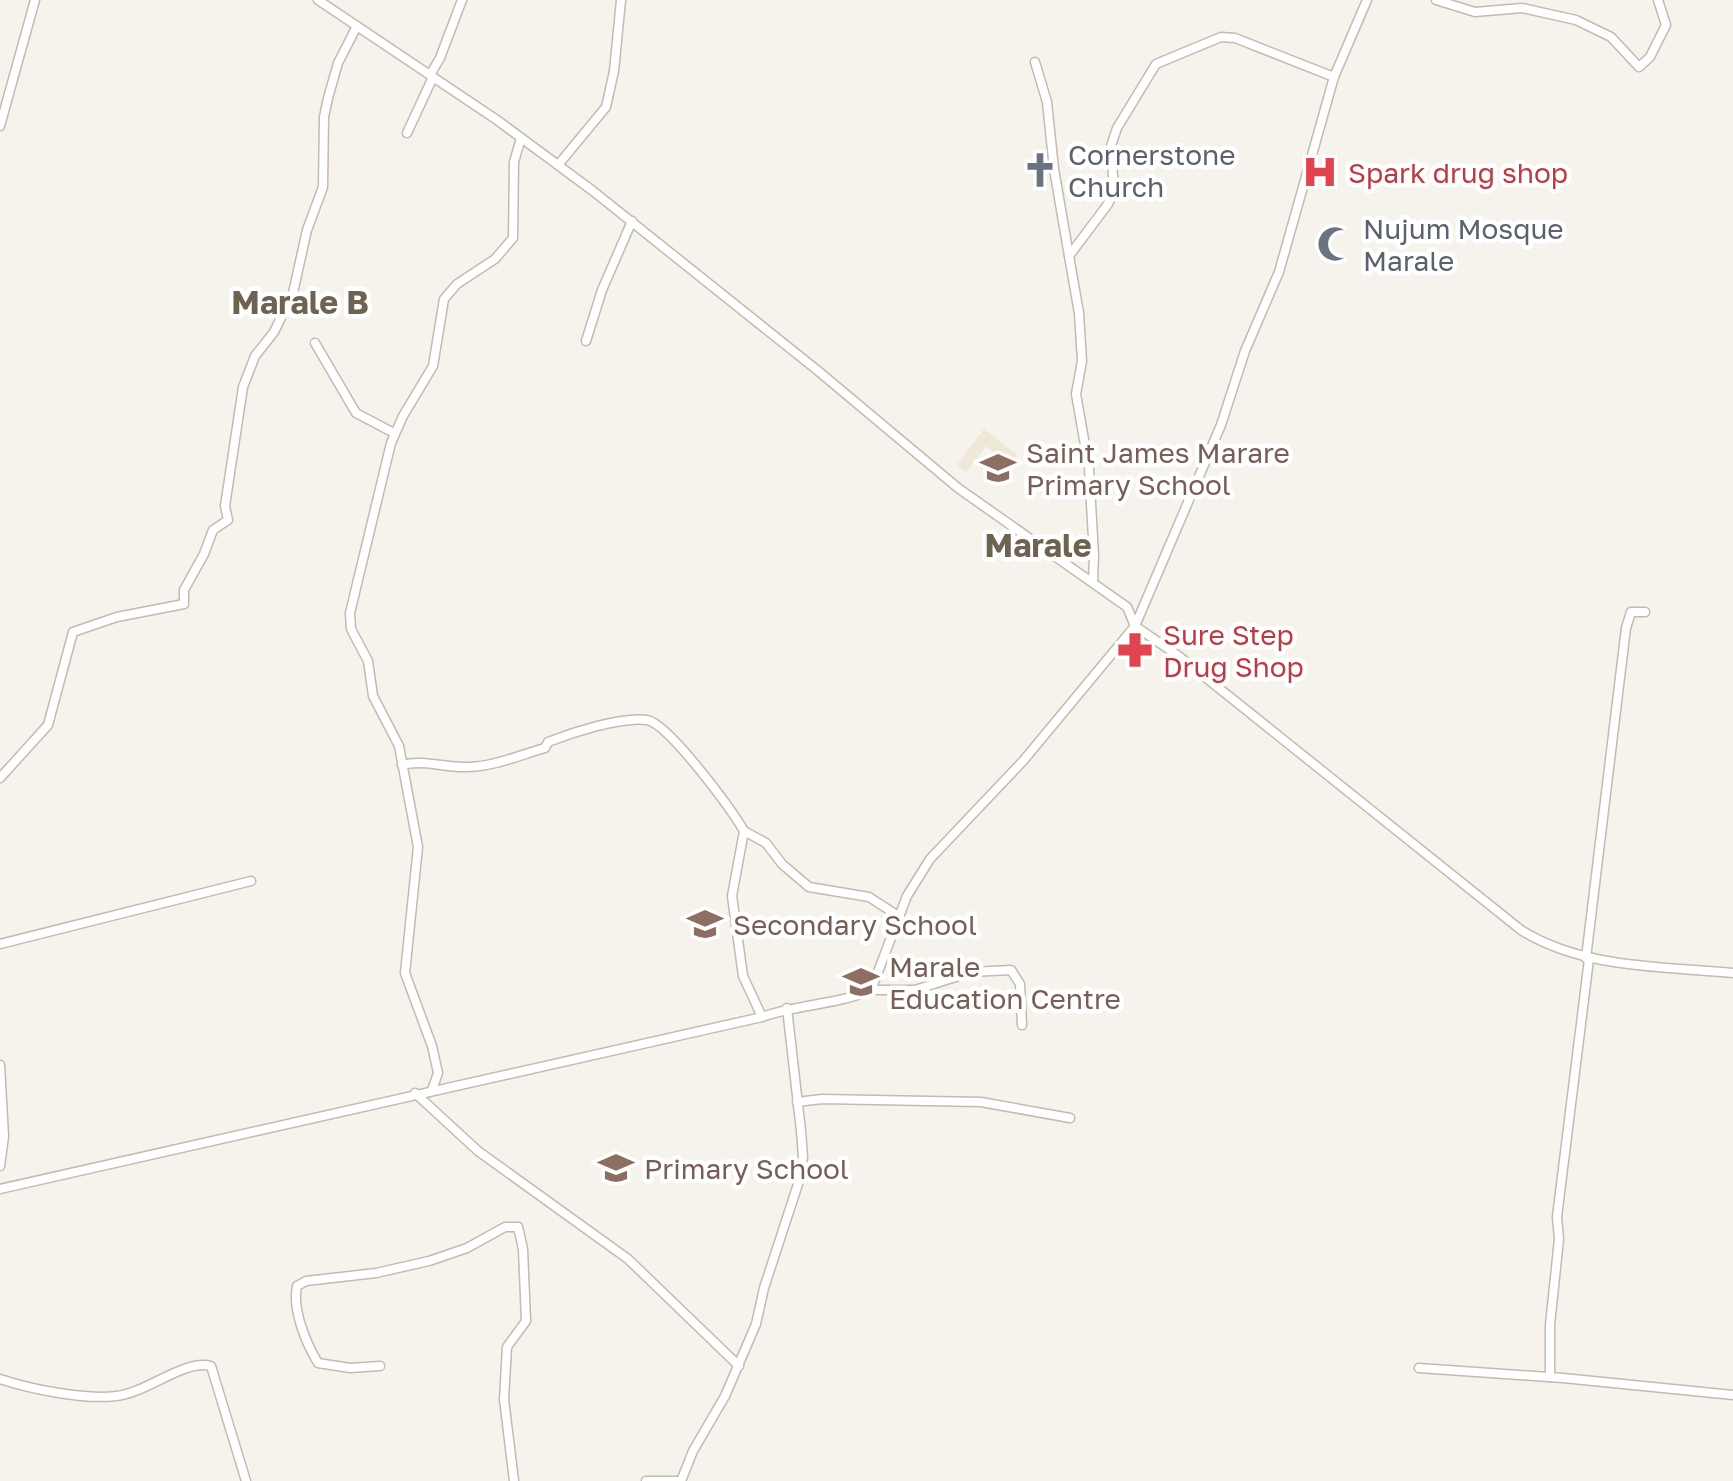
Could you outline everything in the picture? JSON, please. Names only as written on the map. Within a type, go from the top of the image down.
[{"type":"street","points":[[0,126],[35,0]]},
{"type":"street","points":[[318,0],[521,138],[632,221],[958,488],[1127,608],[1134,626],[1180,657],[1521,930],[1544,944],[1588,958],[1733,973]]},
{"type":"street","points":[[408,133],[462,0]]},
{"type":"street","points":[[558,166],[606,107],[621,0]]},
{"type":"street","points":[[872,990],[907,896],[930,859],[1024,761],[1134,626],[1221,425],[1279,272],[1334,77],[1367,0]]},
{"type":"street","points":[[1436,0],[1476,12],[1522,8],[1576,20],[1611,38],[1640,66],[1650,58],[1666,26],[1658,0]]},
{"type":"street","points":[[0,778],[48,725],[73,632],[184,604],[184,590],[213,530],[228,520],[225,506],[243,387],[255,356],[274,332],[295,286],[307,230],[323,186],[328,98],[338,63],[357,26]]},
{"type":"street","points":[[1069,256],[1108,204],[1114,190],[1111,146],[1117,128],[1156,64],[1222,37],[1235,38],[1334,77]]},
{"type":"street","points":[[1036,62],[1047,102],[1054,169],[1076,282],[1082,361],[1076,394],[1089,468],[1092,581]]},
{"type":"street","points":[[432,1090],[438,1073],[432,1046],[405,973],[418,847],[397,741],[372,696],[368,660],[349,620],[394,432],[433,366],[442,306],[448,292],[495,259],[513,238],[514,162],[521,138]]},
{"type":"street","points":[[586,340],[602,290],[632,221]]},
{"type":"street","points":[[315,343],[356,413],[394,432]]},
{"type":"street","points":[[1550,1377],[1550,1325],[1560,1239],[1557,1217],[1626,628],[1631,612],[1645,612]]},
{"type":"street","points":[[402,764],[466,768],[544,748],[548,742],[576,730],[650,720],[669,732],[744,831],[766,843],[806,885],[819,891],[863,895],[900,917]]},
{"type":"street","points":[[744,831],[732,899],[744,976],[762,1017]]},
{"type":"street","points":[[0,944],[251,881]]},
{"type":"street","points":[[0,1189],[762,1017],[786,1008],[872,990],[915,990],[971,972],[1011,970],[1020,984],[1022,1025]]},
{"type":"street","points":[[646,1481],[680,1481],[756,1324],[799,1181],[802,1156],[792,1034],[786,1008]]},
{"type":"street","points":[[0,1065],[4,1136],[0,1166]]},
{"type":"street","points":[[416,1093],[478,1151],[628,1259],[738,1366]]},
{"type":"street","points":[[797,1102],[836,1098],[981,1102],[1070,1118]]},
{"type":"street","points":[[380,1366],[350,1368],[318,1363],[309,1348],[294,1298],[296,1286],[306,1281],[376,1273],[429,1261],[467,1248],[504,1227],[518,1227],[526,1321],[508,1346],[504,1400],[514,1481]]},
{"type":"street","points":[[0,1380],[116,1396],[146,1389],[190,1366],[211,1366],[246,1481]]},
{"type":"street","points":[[1419,1368],[1733,1395]]},
{"type":"shaded area","points":[[984,429],[1017,455],[1010,464],[986,446],[966,472],[957,465]]},
{"type":"place","name":"Cornerstone Church","points":[[1040,170]]},
{"type":"place","name":"Spark drug shop","points":[[1320,172]]},
{"type":"place","name":"Nujum Mosque Marale","points":[[1335,244]]},
{"type":"place","name":"Saint James Marare Primary School","points":[[998,468]]},
{"type":"place","name":"Sure Step Drug Shop","points":[[1135,650]]},
{"type":"place","name":"Secondary School","points":[[705,924]]},
{"type":"place","name":"Marale Education Centre","points":[[861,982]]},
{"type":"place","name":"Primary School","points":[[616,1168]]},
{"type":"district","name":"Marale B","points":[[300,302]]},
{"type":"district","name":"Marale","points":[[1038,545]]}]
